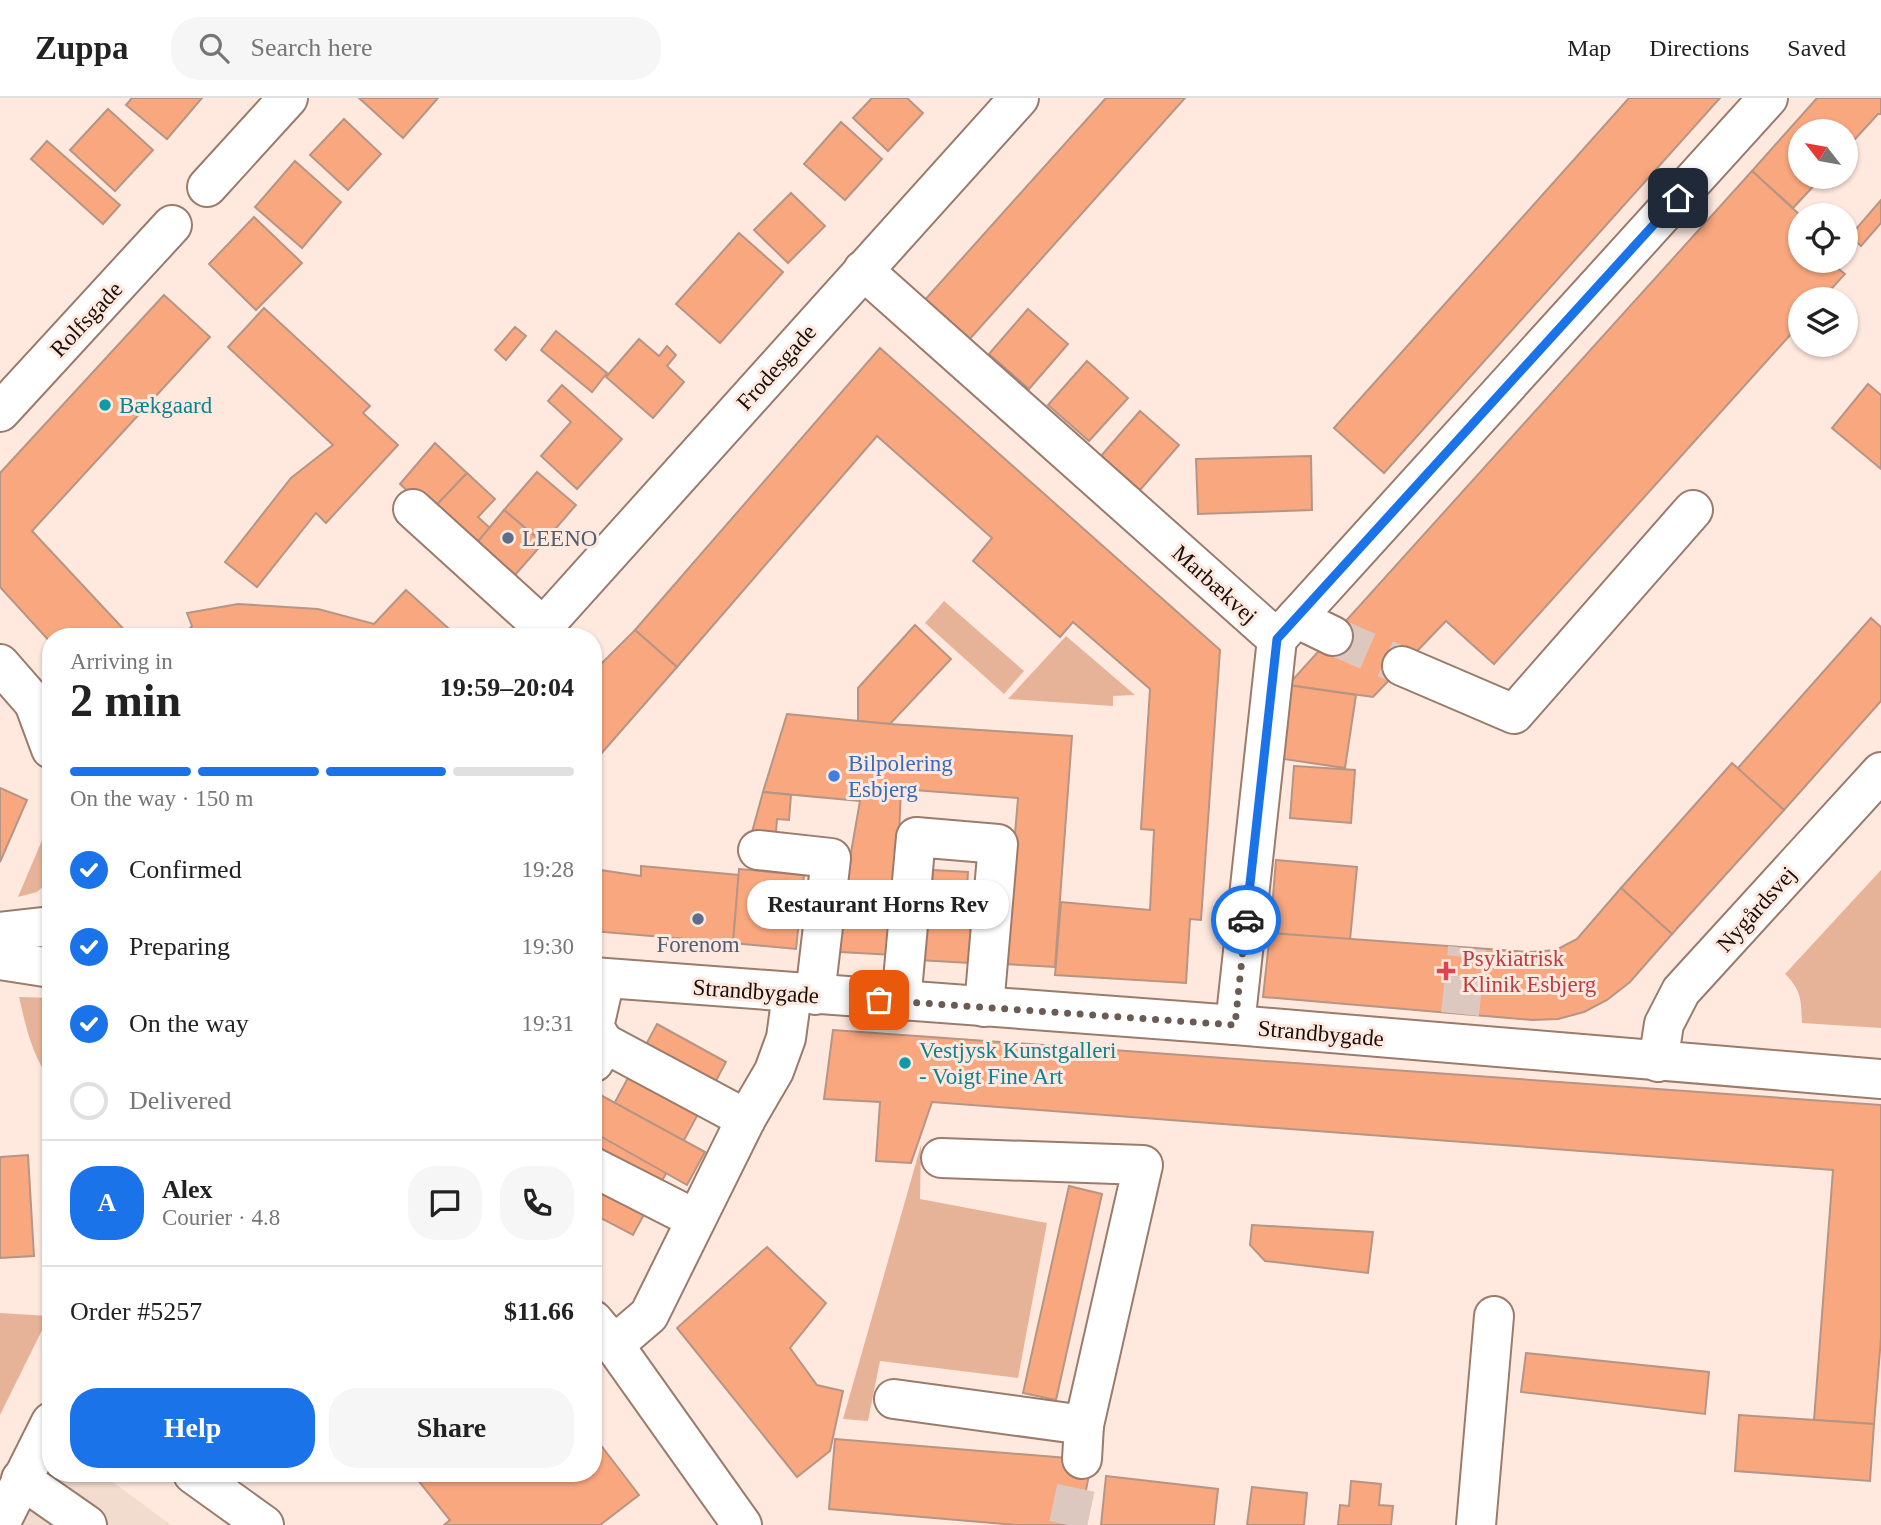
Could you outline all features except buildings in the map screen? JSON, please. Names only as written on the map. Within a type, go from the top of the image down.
[{"type":"street","points":[[207,187],[288,98]]},
{"type":"street","name":"Frodesgade","points":[[543,628],[1019,98]]},
{"type":"street","points":[[1286,629],[1768,98]]},
{"type":"street","name":"Rolfsgade","points":[[0,412],[172,225]]},
{"type":"street","name":"Marbækvej","points":[[863,270],[1286,629],[1235,1025]]},
{"type":"street","points":[[413,509],[535,628]]},
{"type":"street","points":[[1402,666],[1514,714],[1693,510]]},
{"type":"street","points":[[1286,629],[1332,636]]},
{"type":"street","points":[[0,664],[42,708]]},
{"type":"street","name":"Nygårdsvej","points":[[1658,1062],[1664,1024],[1681,991],[1881,772]]},
{"type":"street","points":[[901,1002],[916,837],[998,845],[984,1007]]},
{"type":"street","points":[[742,1525],[603,1332],[649,1315],[746,1119],[774,1070],[803,995],[831,858],[758,850]]},
{"type":"street","points":[[0,932],[42,927]]},
{"type":"street","points":[[0,960],[42,967]]},
{"type":"street","name":"Strandbygade","points":[[602,978],[1235,1025],[1458,1029],[1658,1062],[1881,1079]]},
{"type":"street","points":[[602,1054],[746,1119]]},
{"type":"street","points":[[894,1399],[1083,1442],[1143,1165],[942,1158]]},
{"type":"street","points":[[602,1172],[695,1219]]},
{"type":"street","points":[[1476,1525],[1494,1316]]},
{"type":"street","points":[[0,1524],[42,1439]]},
{"type":"street","points":[[21,1479],[87,1525]]},
{"type":"street","points":[[204,1482],[264,1525]]},
{"type":"shaded area","points":[[944,601],[1024,671],[1004,694],[925,623]]},
{"type":"shaded area","points":[[1066,636],[1135,695],[1113,696],[1113,706],[1008,699]]},
{"type":"shaded area","points":[[42,840],[42,887],[37,892],[18,897]]},
{"type":"shaded area","points":[[1881,870],[1881,1028],[1802,1023],[1800,996],[1785,974]]},
{"type":"shaded area","points":[[19,997],[42,998],[42,1067],[34,1051]]},
{"type":"shaded area","points":[[921,1145],[920,1199],[1047,1223],[1018,1378],[880,1361],[868,1421],[843,1419]]},
{"type":"shaded area","points":[[0,1313],[42,1316],[42,1330],[0,1415]]},
{"type":"shaded area","points":[[61,1482],[113,1482],[171,1525],[14,1525]]},
{"type":"tunnel","points":[[1333,636],[1402,666]]},
{"type":"tunnel","points":[[1460,1014],[1467,948]]},
{"type":"tunnel","points":[[1068,1525],[1082,1459]]},
{"type":"way so far","points":[[879,1000],[1235,1025],[1246,920]]},
{"type":"place","name":"Bækgaard","points":[[105,405]]},
{"type":"place","name":"LEENO","points":[[508,538]]},
{"type":"place","name":"Bilpolering Esbjerg","points":[[834,776]]},
{"type":"place","name":"Forenom","points":[[698,919]]},
{"type":"place","name":"Psykiatrisk Klinik Esbjerg","points":[[1446,971]]},
{"type":"place","name":"Restaurant Horns Rev","points":[[879,1000]]},
{"type":"place","name":"Vestjysk Kunstgalleri - Voigt Fine Art","points":[[905,1063]]},
{"type":"route","points":[[1246,920],[1277,639],[1678,198]]}]
